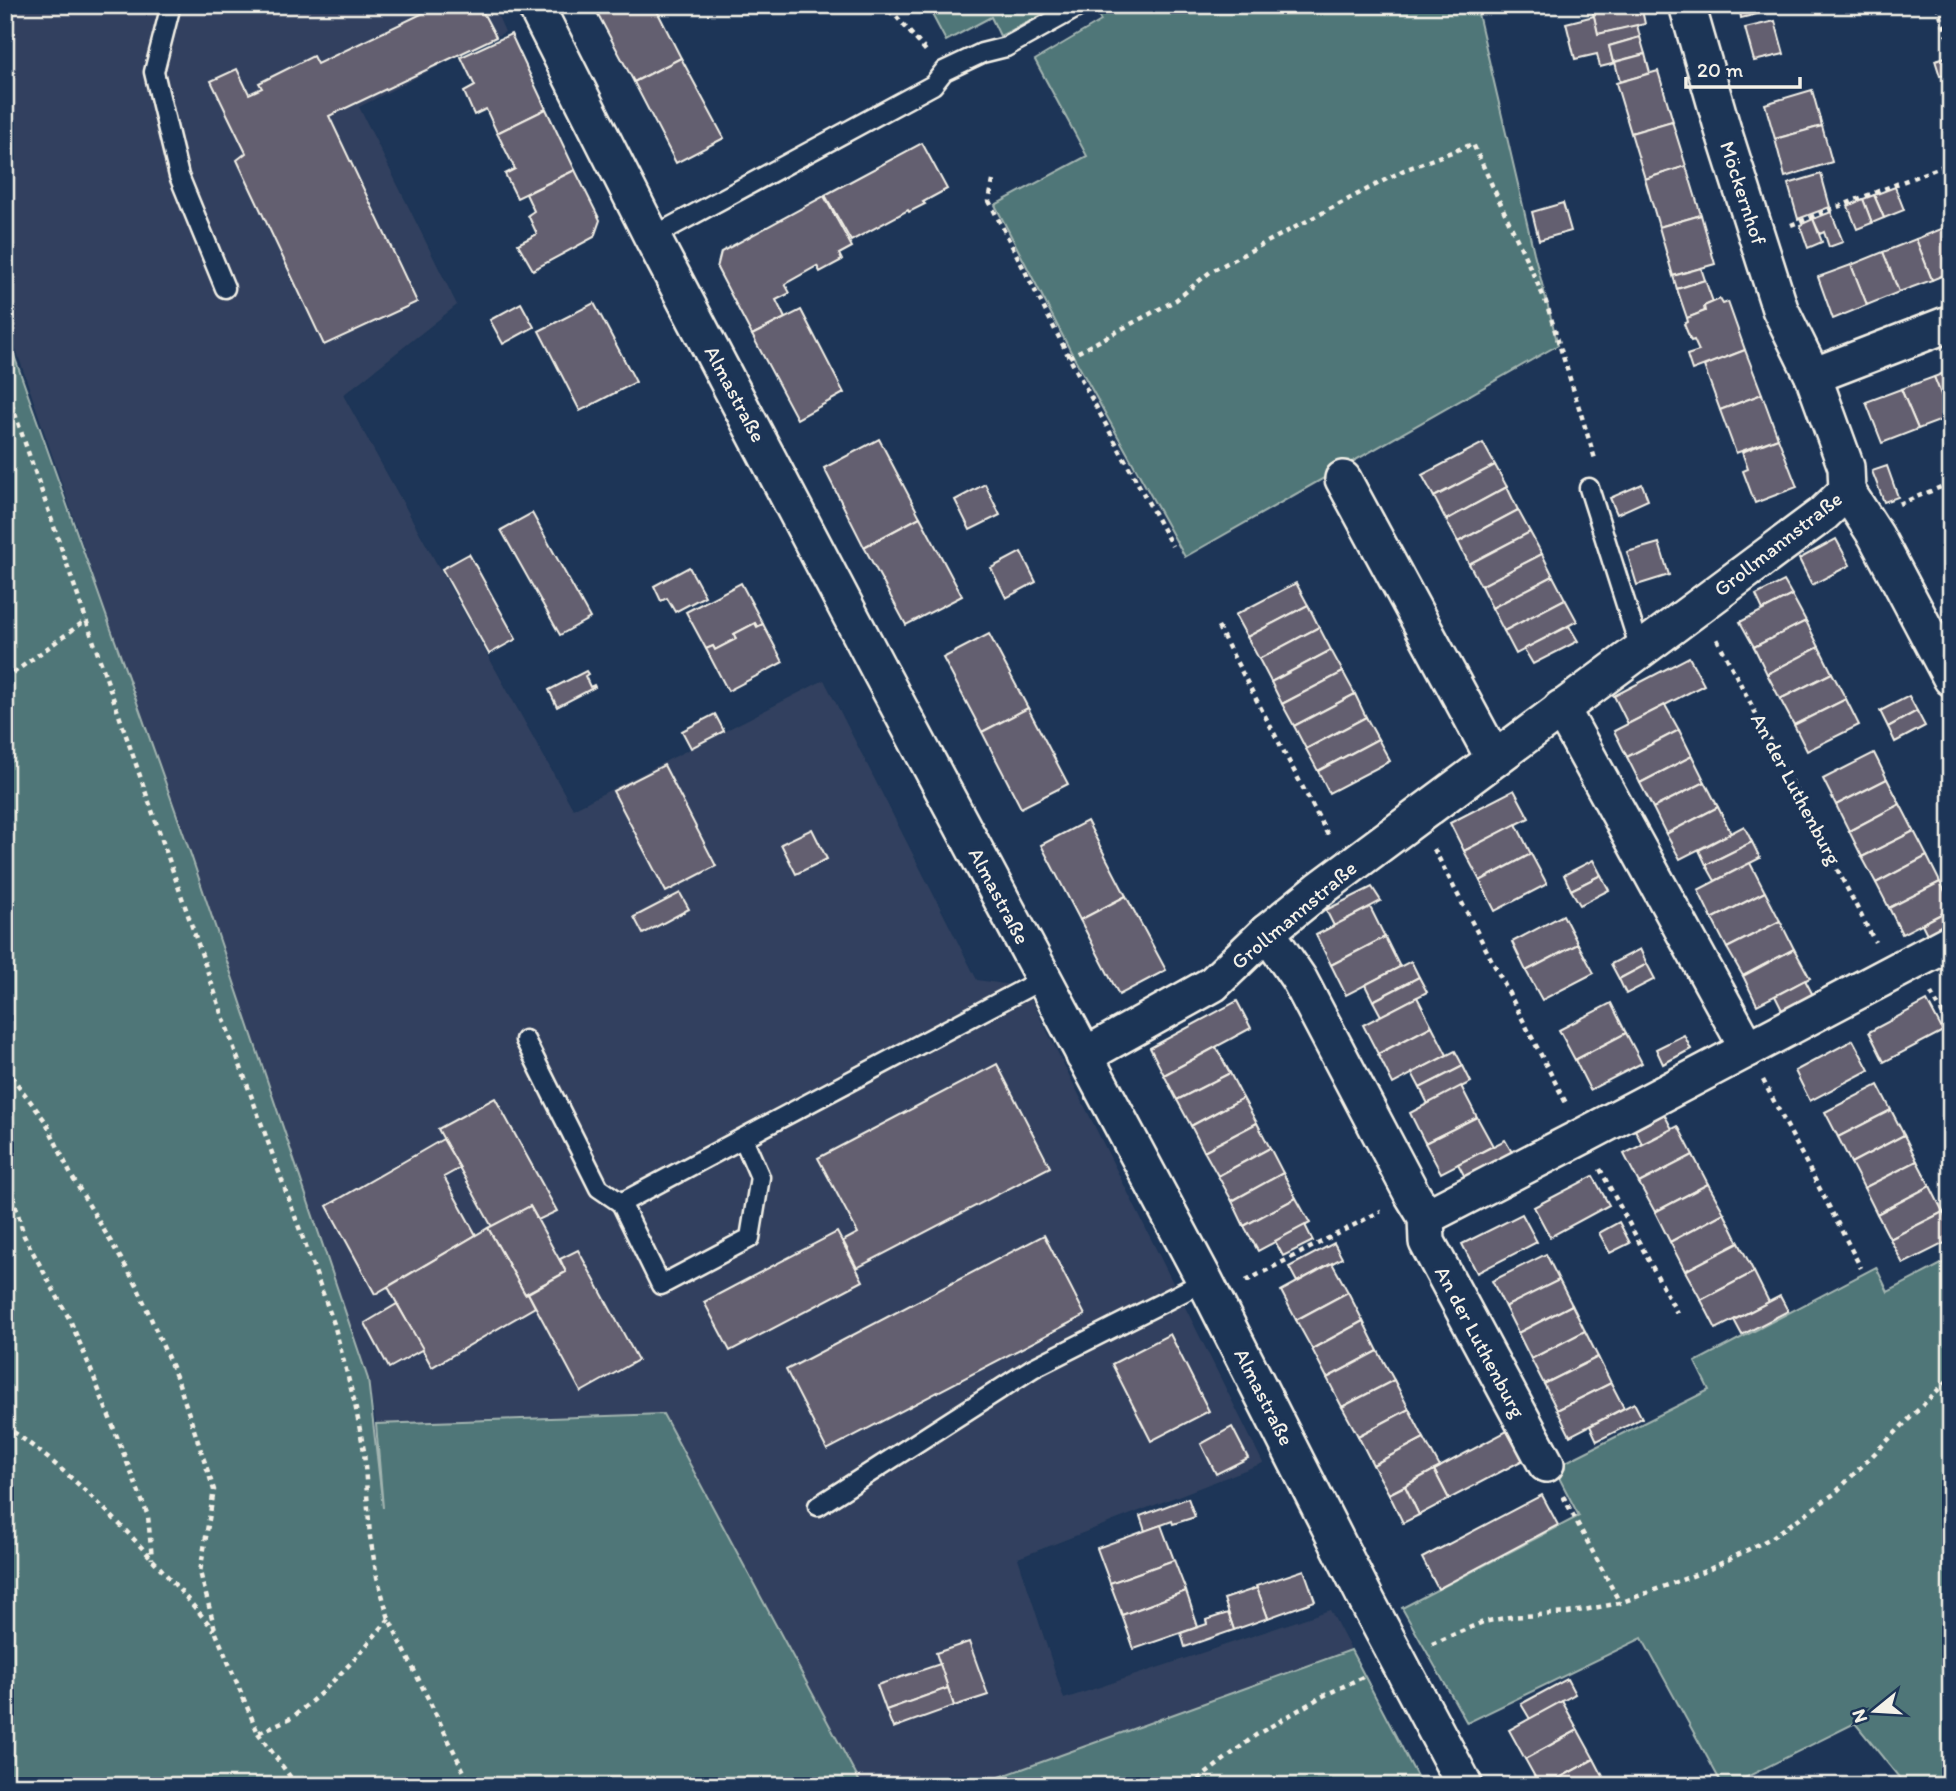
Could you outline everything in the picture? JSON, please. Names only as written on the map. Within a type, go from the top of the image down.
[{"type":"street","name":"Almastraße","points":[[535,5],[652,237],[1209,1289],[1465,1786]]},
{"type":"street","name":"Möckernhof","points":[[1687,5],[1723,131],[1780,309],[1813,376]]},
{"type":"street","points":[[1813,376],[1951,323]]},
{"type":"street","name":"Grollmannstraße","points":[[1084,1056],[1213,984],[1267,932],[1350,866],[1640,649],[1823,514],[1856,504],[1846,467],[1813,376]]},
{"type":"street","points":[[1343,479],[1494,759]]},
{"type":"street","points":[[1856,504],[1876,536],[1951,678]]},
{"type":"street","points":[[1561,708],[1748,1049]]},
{"type":"street","name":"An der Luthenburg","points":[[1267,932],[1299,979],[1426,1217],[1427,1242],[1546,1464]]},
{"type":"street","points":[[1426,1217],[1951,942]]},
{"type":"lane","points":[[171,5],[153,72],[178,176],[225,288]]},
{"type":"lane","points":[[652,237],[933,85],[944,71],[982,53],[1006,47],[1082,5]]},
{"type":"lane","points":[[1589,488],[1640,649]]},
{"type":"lane","points":[[621,1203],[1044,979]]},
{"type":"lane","points":[[525,1040],[598,1188],[621,1203],[661,1285],[750,1238],[760,1177],[743,1138]]},
{"type":"lane","points":[[818,1506],[1033,1368],[1209,1289]]},
{"type":"path","points":[[880,5],[896,16],[944,71]]},
{"type":"path","points":[[1937,5],[1951,47]]},
{"type":"path","points":[[1069,357],[1176,300],[1210,272],[1234,259],[1404,170],[1473,144],[1546,302],[1596,463],[1589,488]]},
{"type":"path","points":[[1758,238],[1951,163]]},
{"type":"path","points":[[993,181],[989,201],[1069,357],[1172,546]]},
{"type":"path","points":[[5,385],[234,1052],[334,1324],[364,1451],[370,1537],[377,1577],[389,1619],[471,1786]]},
{"type":"path","points":[[1856,504],[1951,484]]},
{"type":"path","name":"An der Luthenburg","points":[[1699,605],[1892,973]]},
{"type":"path","points":[[5,679],[86,620]]},
{"type":"path","points":[[1218,627],[1332,843],[1350,866]]},
{"type":"path","points":[[1418,817],[1677,1313]]},
{"type":"path","points":[[1748,1049],[1861,1268]]},
{"type":"path","points":[[5,1068],[46,1122],[71,1175],[136,1284],[178,1381],[214,1490],[200,1572],[216,1633],[258,1734],[297,1786]]},
{"type":"path","points":[[5,1167],[24,1236],[70,1320],[148,1516],[152,1559]]},
{"type":"path","points":[[1209,1289],[1382,1210]]},
{"type":"path","points":[[1190,1786],[1256,1735],[1290,1714],[1460,1630],[1510,1617],[1568,1613],[1620,1603],[1707,1570],[1771,1538],[1834,1494],[1951,1377]]},
{"type":"path","points":[[5,1426],[38,1448],[86,1489],[216,1633]]},
{"type":"path","points":[[1546,1464],[1620,1603]]},
{"type":"path","points":[[258,1734],[293,1717],[321,1693],[389,1619]]},
{"type":"shaded area","points":[[5,5],[493,5],[505,32],[359,107],[457,305],[343,395],[573,809],[824,680],[977,980],[1025,987],[1263,1463],[1018,1558],[1064,1699],[1330,1610],[1351,1650],[975,1786],[862,1786],[663,1414],[376,1424],[368,1379],[5,317]]},
{"type":"green space","points":[[927,5],[1062,5],[1000,36],[991,17],[946,41]]},
{"type":"green space","points":[[1092,5],[1476,5],[1558,345],[1185,557],[1071,352],[995,205],[1087,156],[1035,60],[1101,21]]},
{"type":"green space","points":[[5,330],[191,855],[368,1379],[383,1508],[376,1424],[663,1414],[862,1786],[5,1786]]},
{"type":"green space","points":[[1951,1259],[1951,1786],[1906,1786],[1855,1723],[1729,1786],[1723,1786],[1642,1638],[1467,1723],[1402,1608],[1579,1516],[1554,1468],[1709,1390],[1695,1362],[1876,1267],[1888,1292]]},
{"type":"green space","points":[[1351,1650],[1422,1786],[975,1786]]},
{"type":"building","points":[[440,5],[479,5],[496,37],[329,116],[417,302],[324,345],[237,160],[246,153],[211,81],[237,69],[249,94],[262,88],[259,83],[313,56],[317,64]]},
{"type":"building","points":[[593,5],[654,5],[681,58],[634,82]]},
{"type":"building","points":[[1591,5],[1641,5],[1645,24],[1598,34]]},
{"type":"building","points":[[1739,5],[1789,5],[1789,6],[1741,18]]},
{"type":"building","points":[[1594,16],[1598,34],[1637,25],[1640,37],[1609,46],[1613,62],[1616,63],[1600,67],[1597,54],[1575,59],[1566,23]]},
{"type":"building","points":[[1775,21],[1784,54],[1754,61],[1745,28]]},
{"type":"building","points":[[511,34],[546,109],[497,133],[486,109],[474,115],[464,92],[475,86],[461,57]]},
{"type":"building","points":[[1640,37],[1645,54],[1613,62],[1609,46]]},
{"type":"building","points":[[1645,54],[1650,73],[1620,82],[1615,62]]},
{"type":"building","points":[[1946,57],[1951,73],[1940,76],[1935,60]]},
{"type":"building","points":[[681,58],[724,138],[676,163],[634,82]]},
{"type":"building","points":[[1658,71],[1673,121],[1631,133],[1616,83]]},
{"type":"building","points":[[1812,90],[1822,126],[1775,139],[1765,104]]},
{"type":"building","points":[[546,109],[575,170],[517,198],[505,174],[515,169],[497,133]]},
{"type":"building","points":[[1672,121],[1686,166],[1645,179],[1631,133]]},
{"type":"building","points":[[1822,126],[1832,162],[1785,177],[1775,139]]},
{"type":"building","points":[[922,143],[947,189],[923,202],[925,204],[909,212],[908,210],[851,241],[825,195]]},
{"type":"building","points":[[1686,166],[1701,215],[1659,227],[1645,179]]},
{"type":"building","points":[[575,170],[600,220],[594,237],[533,270],[518,244],[537,234],[528,215],[534,211],[526,194]]},
{"type":"building","points":[[1821,174],[1830,207],[1798,219],[1788,184]]},
{"type":"building","points":[[1895,187],[1904,210],[1884,218],[1874,195]]},
{"type":"building","points":[[1874,195],[1884,218],[1872,223],[1863,199]]},
{"type":"building","points":[[824,196],[852,247],[839,254],[842,260],[820,272],[817,266],[785,284],[790,293],[776,300],[785,318],[752,335],[717,268],[721,252]]},
{"type":"building","points":[[1863,199],[1872,223],[1857,229],[1848,206]]},
{"type":"building","points":[[1563,203],[1571,231],[1539,240],[1532,212]]},
{"type":"building","points":[[1831,212],[1843,242],[1829,247],[1824,232],[1820,234],[1813,219]]},
{"type":"building","points":[[1701,215],[1715,264],[1673,276],[1659,227]]},
{"type":"building","points":[[1813,219],[1822,242],[1808,248],[1800,225]]},
{"type":"building","points":[[1949,226],[1951,272],[1932,280],[1916,239]]},
{"type":"building","points":[[1916,239],[1932,280],[1899,292],[1883,252]]},
{"type":"building","points":[[1883,252],[1899,292],[1867,305],[1851,265]]},
{"type":"building","points":[[1851,265],[1867,305],[1833,319],[1818,277]]},
{"type":"building","points":[[1701,268],[1705,280],[1677,289],[1673,276]]},
{"type":"building","points":[[1705,280],[1713,302],[1704,306],[1705,311],[1687,318],[1677,289]]},
{"type":"building","points":[[1720,299],[1723,304],[1728,302],[1745,350],[1692,370],[1687,355],[1699,351],[1694,340],[1691,341],[1684,324],[1688,322],[1687,318],[1705,311],[1704,306]]},
{"type":"building","points":[[521,303],[534,327],[503,344],[490,320]]},
{"type":"building","points":[[594,303],[636,382],[580,411],[539,331]]},
{"type":"building","points":[[801,310],[844,393],[797,419],[752,335]]},
{"type":"building","points":[[1745,350],[1762,394],[1720,410],[1704,366]]},
{"type":"building","points":[[1951,370],[1951,417],[1950,417],[1934,377]]},
{"type":"building","points":[[1934,377],[1950,417],[1918,429],[1901,389]]},
{"type":"building","points":[[1901,389],[1918,429],[1882,443],[1866,402]]},
{"type":"building","points":[[1762,394],[1778,438],[1736,453],[1720,410]]},
{"type":"building","points":[[1778,438],[1797,487],[1755,503],[1743,471],[1748,469],[1742,452]]},
{"type":"building","points":[[879,439],[920,517],[864,547],[824,468]]},
{"type":"building","points":[[1483,443],[1495,465],[1434,497],[1422,475]]},
{"type":"building","points":[[1495,465],[1507,487],[1446,520],[1434,497]]},
{"type":"building","points":[[1887,466],[1898,497],[1884,502],[1872,471]]},
{"type":"building","points":[[985,484],[1000,515],[970,530],[955,500]]},
{"type":"building","points":[[1642,484],[1648,500],[1617,514],[1610,498]]},
{"type":"building","points":[[1507,487],[1518,510],[1458,542],[1446,520]]},
{"type":"building","points":[[1518,510],[1530,532],[1469,564],[1458,542]]},
{"type":"building","points":[[532,513],[590,618],[560,635],[501,530]]},
{"type":"building","points":[[920,517],[962,596],[906,625],[864,547]]},
{"type":"building","points":[[1530,532],[1542,554],[1481,586],[1469,564]]},
{"type":"building","points":[[1836,539],[1850,565],[1812,585],[1799,559]]},
{"type":"building","points":[[1659,543],[1669,575],[1637,585],[1627,552]]},
{"type":"building","points":[[1021,552],[1036,582],[1006,598],[991,568]]},
{"type":"building","points":[[469,554],[516,639],[489,654],[442,569]]},
{"type":"building","points":[[1542,554],[1553,576],[1492,608],[1481,586]]},
{"type":"building","points":[[689,567],[705,596],[675,612],[667,598],[661,601],[654,586]]},
{"type":"building","points":[[1553,576],[1565,599],[1504,631],[1492,608]]},
{"type":"building","points":[[1784,581],[1792,595],[1763,610],[1756,595]]},
{"type":"building","points":[[741,583],[763,624],[757,627],[755,623],[734,634],[736,639],[715,650],[713,646],[706,649],[686,612]]},
{"type":"building","points":[[1296,583],[1308,605],[1247,637],[1235,615]]},
{"type":"building","points":[[1792,595],[1806,621],[1754,647],[1740,622]]},
{"type":"building","points":[[1565,599],[1577,621],[1516,654],[1504,631]]},
{"type":"building","points":[[1308,605],[1319,627],[1259,659],[1247,637]]},
{"type":"building","points":[[1806,621],[1819,647],[1767,674],[1754,647]]},
{"type":"building","points":[[755,623],[757,627],[763,624],[783,662],[728,691],[706,649],[713,646],[715,650],[736,639],[734,634]]},
{"type":"building","points":[[1569,626],[1578,641],[1533,664],[1524,649]]},
{"type":"building","points":[[1319,627],[1331,650],[1271,682],[1259,659]]},
{"type":"building","points":[[989,634],[1028,708],[982,732],[943,658]]},
{"type":"building","points":[[1819,647],[1832,673],[1780,699],[1767,674]]},
{"type":"building","points":[[1331,650],[1343,672],[1282,704],[1271,682]]},
{"type":"building","points":[[1689,657],[1704,685],[1628,724],[1614,696]]},
{"type":"building","points":[[586,671],[588,674],[585,676],[590,687],[595,687],[557,707],[549,690]]},
{"type":"building","points":[[1343,672],[1355,694],[1294,726],[1282,704]]},
{"type":"building","points":[[1832,673],[1846,699],[1794,725],[1780,699]]},
{"type":"building","points":[[1355,694],[1366,717],[1306,749],[1294,726]]},
{"type":"building","points":[[1909,696],[1917,711],[1888,727],[1880,711]]},
{"type":"building","points":[[1846,699],[1859,725],[1807,751],[1794,725]]},
{"type":"building","points":[[1665,705],[1679,730],[1627,757],[1614,731]]},
{"type":"building","points":[[1028,708],[1068,784],[1021,808],[982,732]]},
{"type":"building","points":[[1917,711],[1925,726],[1895,742],[1888,727]]},
{"type":"building","points":[[715,714],[724,731],[691,748],[682,731]]},
{"type":"building","points":[[1366,717],[1378,739],[1318,771],[1306,749]]},
{"type":"building","points":[[1679,730],[1692,756],[1640,783],[1627,757]]},
{"type":"building","points":[[1378,739],[1390,761],[1329,793],[1318,771]]},
{"type":"building","points":[[1874,753],[1887,779],[1836,805],[1823,779]]},
{"type":"building","points":[[1692,756],[1705,782],[1653,808],[1640,783]]},
{"type":"building","points":[[664,765],[716,866],[666,892],[613,791]]},
{"type":"building","points":[[1887,779],[1900,804],[1849,831],[1836,805]]},
{"type":"building","points":[[1705,782],[1718,807],[1666,834],[1653,808]]},
{"type":"building","points":[[1514,790],[1529,818],[1464,851],[1450,823]]},
{"type":"building","points":[[1900,804],[1914,831],[1862,857],[1849,831]]},
{"type":"building","points":[[1718,807],[1731,833],[1680,859],[1666,834]]},
{"type":"building","points":[[1087,821],[1126,896],[1080,920],[1041,845]]},
{"type":"building","points":[[1516,824],[1531,854],[1480,881],[1464,851]]},
{"type":"building","points":[[1744,826],[1752,842],[1706,865],[1699,850]]},
{"type":"building","points":[[812,829],[827,859],[796,874],[781,844]]},
{"type":"building","points":[[1914,831],[1927,856],[1876,883],[1862,857]]},
{"type":"building","points":[[1752,842],[1760,858],[1715,881],[1706,865]]},
{"type":"building","points":[[1531,854],[1547,884],[1495,911],[1480,881]]},
{"type":"building","points":[[1927,856],[1940,882],[1889,908],[1876,883]]},
{"type":"building","points":[[1593,860],[1601,875],[1571,890],[1564,875]]},
{"type":"building","points":[[1750,863],[1765,892],[1712,919],[1698,890]]},
{"type":"building","points":[[1601,875],[1609,890],[1580,905],[1571,890]]},
{"type":"building","points":[[1940,882],[1951,903],[1951,909],[1902,934],[1889,908]]},
{"type":"building","points":[[1372,887],[1381,901],[1334,926],[1326,910]]},
{"type":"building","points":[[1765,892],[1780,921],[1727,948],[1712,919]]},
{"type":"building","points":[[680,893],[689,909],[643,934],[634,917]]},
{"type":"building","points":[[1126,896],[1166,970],[1119,995],[1080,920]]},
{"type":"building","points":[[1370,907],[1385,937],[1331,965],[1316,935]]},
{"type":"building","points":[[1951,909],[1951,927],[1929,938],[1922,924]]},
{"type":"building","points":[[1563,915],[1578,944],[1526,971],[1512,942]]},
{"type":"building","points":[[1780,921],[1794,949],[1743,976],[1727,948]]},
{"type":"building","points":[[1385,937],[1400,967],[1346,995],[1331,965]]},
{"type":"building","points":[[1578,944],[1594,973],[1542,1000],[1526,971]]},
{"type":"building","points":[[1640,949],[1647,964],[1619,979],[1611,964]]},
{"type":"building","points":[[1794,949],[1810,978],[1757,1005],[1743,976]]},
{"type":"building","points":[[1411,961],[1419,977],[1373,1001],[1365,985]]},
{"type":"building","points":[[1647,964],[1655,979],[1626,994],[1619,979]]},
{"type":"building","points":[[1419,977],[1427,992],[1381,1016],[1373,1001]]},
{"type":"building","points":[[1805,980],[1814,997],[1783,1012],[1775,996]]},
{"type":"building","points":[[1417,997],[1432,1026],[1378,1054],[1363,1025]]},
{"type":"building","points":[[1237,1001],[1251,1028],[1164,1075],[1150,1048]]},
{"type":"building","points":[[1927,1001],[1943,1031],[1884,1062],[1869,1032]]},
{"type":"building","points":[[1611,1003],[1626,1033],[1575,1060],[1559,1030]]},
{"type":"building","points":[[1432,1026],[1447,1055],[1393,1084],[1378,1054]]},
{"type":"building","points":[[1626,1033],[1642,1063],[1590,1090],[1575,1060]]},
{"type":"building","points":[[1684,1035],[1691,1049],[1663,1064],[1656,1049]]},
{"type":"building","points":[[1853,1040],[1869,1070],[1810,1101],[1795,1071]]},
{"type":"building","points":[[1216,1047],[1230,1073],[1177,1100],[1164,1075]]},
{"type":"building","points":[[1455,1051],[1463,1066],[1420,1088],[1412,1073]]},
{"type":"building","points":[[997,1064],[1050,1167],[857,1268],[843,1241],[858,1233],[818,1158]]},
{"type":"building","points":[[1463,1066],[1471,1082],[1428,1104],[1420,1088]]},
{"type":"building","points":[[1230,1073],[1243,1098],[1191,1126],[1177,1100]]},
{"type":"building","points":[[1878,1085],[1891,1110],[1838,1137],[1825,1112]]},
{"type":"building","points":[[1461,1086],[1477,1117],[1425,1143],[1410,1113]]},
{"type":"building","points":[[495,1098],[557,1211],[538,1220],[530,1206],[492,1227],[438,1129]]},
{"type":"building","points":[[1243,1098],[1257,1123],[1204,1151],[1191,1126]]},
{"type":"building","points":[[1891,1110],[1904,1135],[1851,1163],[1838,1137]]},
{"type":"building","points":[[1664,1114],[1672,1129],[1642,1144],[1635,1130]]},
{"type":"building","points":[[1477,1117],[1493,1146],[1441,1173],[1425,1143]]},
{"type":"building","points":[[1257,1123],[1270,1148],[1218,1176],[1204,1151]]},
{"type":"building","points":[[1678,1126],[1693,1155],[1639,1183],[1624,1154]]},
{"type":"building","points":[[1904,1135],[1917,1161],[1864,1188],[1851,1163]]},
{"type":"building","points":[[443,1139],[460,1168],[444,1177],[476,1235],[375,1294],[327,1206]]},
{"type":"building","points":[[1505,1140],[1513,1154],[1466,1179],[1458,1164]]},
{"type":"building","points":[[1270,1148],[1283,1173],[1232,1201],[1218,1176]]},
{"type":"building","points":[[1693,1155],[1708,1184],[1655,1212],[1639,1183]]},
{"type":"building","points":[[1917,1161],[1930,1186],[1877,1214],[1864,1188]]},
{"type":"building","points":[[1283,1173],[1296,1198],[1244,1226],[1232,1201]]},
{"type":"building","points":[[1593,1176],[1609,1205],[1550,1237],[1534,1207]]},
{"type":"building","points":[[1708,1184],[1724,1213],[1670,1242],[1655,1212]]},
{"type":"building","points":[[1930,1186],[1943,1212],[1890,1239],[1877,1214]]},
{"type":"building","points":[[1296,1198],[1310,1223],[1258,1251],[1244,1226]]},
{"type":"building","points":[[530,1206],[566,1272],[525,1294],[488,1228]]},
{"type":"building","points":[[1943,1212],[1951,1227],[1951,1240],[1903,1264],[1890,1239]]},
{"type":"building","points":[[1724,1213],[1739,1243],[1685,1271],[1670,1242]]},
{"type":"building","points":[[1522,1214],[1537,1242],[1477,1273],[1462,1244]]},
{"type":"building","points":[[1619,1222],[1630,1243],[1610,1253],[1599,1233]]},
{"type":"building","points":[[1305,1225],[1313,1241],[1283,1256],[1275,1241]]},
{"type":"building","points":[[488,1228],[535,1307],[432,1367],[388,1287]]},
{"type":"building","points":[[837,1232],[863,1281],[730,1351],[704,1302]]},
{"type":"building","points":[[1044,1235],[1085,1315],[827,1450],[786,1370]]},
{"type":"building","points":[[1334,1243],[1342,1258],[1297,1282],[1289,1267]]},
{"type":"building","points":[[1739,1243],[1754,1272],[1701,1300],[1685,1271]]},
{"type":"building","points":[[578,1250],[638,1360],[581,1392],[528,1293],[566,1272],[560,1259]]},
{"type":"building","points":[[1546,1254],[1559,1280],[1505,1307],[1492,1281]]},
{"type":"building","points":[[1332,1263],[1348,1292],[1296,1320],[1281,1291]]},
{"type":"building","points":[[1754,1272],[1769,1302],[1716,1329],[1701,1300]]},
{"type":"building","points":[[1559,1280],[1572,1305],[1518,1333],[1505,1307]]},
{"type":"building","points":[[1348,1292],[1363,1321],[1312,1349],[1296,1320]]},
{"type":"building","points":[[1780,1296],[1788,1311],[1742,1335],[1734,1320]]},
{"type":"building","points":[[397,1304],[423,1349],[389,1368],[365,1323]]},
{"type":"building","points":[[1572,1305],[1585,1331],[1531,1359],[1518,1333]]},
{"type":"building","points":[[1363,1321],[1378,1351],[1327,1378],[1312,1349]]},
{"type":"building","points":[[1585,1331],[1598,1357],[1544,1384],[1531,1359]]},
{"type":"building","points":[[1170,1334],[1209,1411],[1151,1441],[1112,1364]]},
{"type":"building","points":[[1378,1351],[1394,1380],[1342,1407],[1327,1378]]},
{"type":"building","points":[[1598,1357],[1611,1383],[1557,1410],[1544,1384]]},
{"type":"building","points":[[1394,1380],[1409,1409],[1358,1436],[1342,1407]]},
{"type":"building","points":[[1611,1383],[1624,1408],[1570,1436],[1557,1410]]},
{"type":"building","points":[[1634,1403],[1642,1418],[1597,1441],[1590,1426]]},
{"type":"building","points":[[1409,1409],[1424,1438],[1373,1465],[1358,1436]]},
{"type":"building","points":[[1232,1427],[1248,1458],[1216,1474],[1201,1444]]},
{"type":"building","points":[[1507,1431],[1523,1460],[1449,1499],[1434,1470]]},
{"type":"building","points":[[1424,1438],[1440,1467],[1389,1494],[1373,1465]]},
{"type":"building","points":[[1434,1470],[1449,1499],[1419,1515],[1405,1486]]},
{"type":"building","points":[[1405,1486],[1419,1515],[1403,1523],[1389,1494]]},
{"type":"building","points":[[1542,1495],[1558,1525],[1438,1589],[1422,1558]]},
{"type":"building","points":[[1188,1498],[1195,1517],[1173,1524],[1172,1521],[1145,1531],[1140,1516]]},
{"type":"building","points":[[1161,1525],[1174,1560],[1110,1583],[1097,1548]]},
{"type":"building","points":[[1174,1560],[1186,1591],[1122,1615],[1110,1583]]},
{"type":"building","points":[[1304,1570],[1315,1601],[1268,1618],[1256,1586]]},
{"type":"building","points":[[1257,1588],[1268,1618],[1234,1630],[1224,1599]]},
{"type":"building","points":[[1186,1591],[1198,1627],[1134,1649],[1122,1615]]},
{"type":"building","points":[[1228,1613],[1234,1630],[1185,1647],[1181,1633],[1207,1624],[1206,1620]]},
{"type":"building","points":[[969,1642],[988,1695],[954,1706],[936,1653]]},
{"type":"building","points":[[940,1664],[948,1688],[886,1710],[877,1685]]},
{"type":"building","points":[[1567,1679],[1575,1694],[1530,1719],[1521,1704]]},
{"type":"building","points":[[948,1688],[954,1706],[893,1728],[886,1710]]},
{"type":"building","points":[[1562,1701],[1578,1730],[1525,1759],[1509,1730]]},
{"type":"building","points":[[1578,1730],[1594,1759],[1545,1786],[1540,1786],[1525,1759]]},
{"type":"building","points":[[1594,1759],[1608,1786],[1545,1786]]}]
